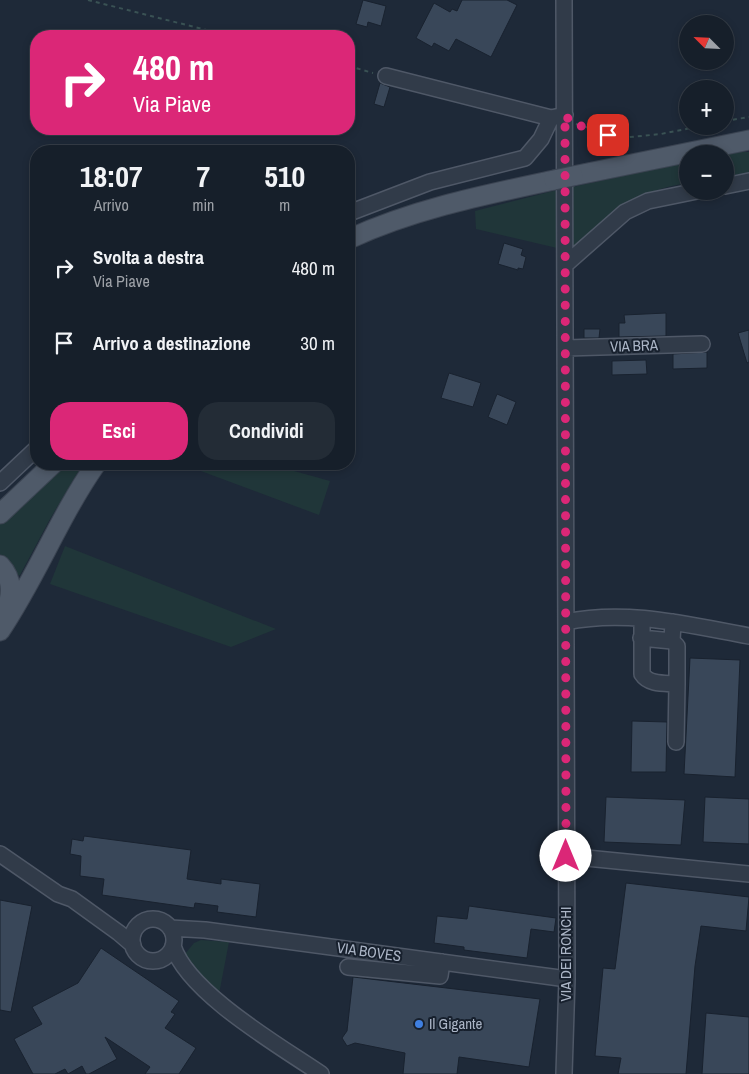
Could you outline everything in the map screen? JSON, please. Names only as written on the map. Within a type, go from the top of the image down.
[{"type":"main road","points":[[355,236],[387,222],[470,197],[749,140]]},
{"type":"main road","points":[[0,514],[48,470]]},
{"type":"main road","points":[[0,631],[15,610],[78,491],[92,470]]},
{"type":"main road","points":[[0,565],[9,578],[11,592],[0,623]]},
{"type":"street","name":"VIA DEI RONCHI","points":[[564,0],[558,116],[566,264],[567,979],[564,1074]]},
{"type":"street","points":[[355,211],[430,182],[525,158],[558,116],[386,76]]},
{"type":"street","points":[[734,184],[749,181]]},
{"type":"street","points":[[566,264],[626,212],[648,201],[679,195]]},
{"type":"street","name":"VIA BRA","points":[[566,348],[702,344]]},
{"type":"street","points":[[0,483],[30,455]]},
{"type":"street","points":[[566,622],[595,616],[642,618],[749,636]]},
{"type":"street","points":[[642,618],[642,674],[646,680],[677,684]]},
{"type":"street","points":[[672,641],[673,622]]},
{"type":"street","points":[[641,638],[672,641],[677,646],[676,742]]},
{"type":"street","points":[[0,854],[58,894],[72,899],[102,919],[132,946],[139,956],[144,959],[157,961],[214,997]]},
{"type":"street","points":[[566,856],[749,874]]},
{"type":"street","points":[[102,919],[125,923],[160,920],[170,928],[174,940],[167,956],[157,961]]},
{"type":"street","points":[[132,946],[133,933],[136,927],[147,920]]},
{"type":"street","name":"VIA BOVES","points":[[170,928],[205,930],[567,979]]},
{"type":"street","points":[[173,946],[177,960],[187,973],[214,997],[247,1025],[321,1074]]},
{"type":"street","points":[[348,967],[440,976],[442,962]]},
{"type":"path","points":[[88,0],[206,30]]},
{"type":"path","points":[[355,68],[386,76]]},
{"type":"path","points":[[558,116],[595,132],[621,138],[679,130]]},
{"type":"path","points":[[734,120],[749,117]]},
{"type":"green space","points":[[749,152],[749,172],[734,175],[734,153]]},
{"type":"green space","points":[[679,164],[679,185],[653,192],[625,206],[575,249],[568,244],[568,188]]},
{"type":"green space","points":[[557,190],[557,248],[476,229],[475,211]]},
{"type":"green space","points":[[57,470],[79,470],[20,575],[15,576],[9,563],[0,554],[0,523]]},
{"type":"green space","points":[[198,470],[291,470],[330,481],[319,515]]},
{"type":"green space","points":[[65,546],[276,629],[231,647],[50,584]]},
{"type":"green space","points":[[201,940],[229,942],[219,994],[191,972],[185,954],[194,943]]},
{"type":"building","points":[[363,0],[386,6],[381,26],[368,22],[367,27],[356,24]]},
{"type":"building","points":[[462,0],[507,0],[517,5],[491,57],[456,39],[449,51],[434,43],[432,47],[416,38],[434,3],[450,12],[452,9],[457,11]]},
{"type":"building","points":[[380,83],[390,87],[384,107],[374,104]]},
{"type":"building","points":[[504,243],[523,249],[521,255],[526,257],[523,269],[518,268],[518,270],[498,264]]},
{"type":"building","points":[[666,313],[666,336],[619,337],[619,323],[625,323],[624,315]]},
{"type":"building","points":[[584,329],[600,329],[599,338],[584,338]]},
{"type":"building","points":[[749,330],[749,362],[747,363],[738,333]]},
{"type":"building","points":[[707,352],[707,368],[673,369],[673,354]]},
{"type":"building","points":[[646,360],[647,374],[612,375],[612,361]]},
{"type":"building","points":[[449,373],[481,383],[473,407],[441,398]]},
{"type":"building","points":[[497,394],[516,402],[507,425],[488,417]]},
{"type":"building","points":[[690,658],[740,660],[735,777],[684,774]]},
{"type":"building","points":[[632,721],[667,722],[666,772],[631,772]]},
{"type":"building","points":[[606,797],[685,800],[681,845],[604,842]]},
{"type":"building","points":[[705,797],[749,799],[749,844],[703,842]]},
{"type":"building","points":[[84,836],[191,850],[187,879],[221,884],[221,879],[260,884],[256,917],[217,912],[218,906],[195,903],[194,908],[102,895],[104,879],[80,876],[81,856],[70,854],[72,839],[83,841]]},
{"type":"building","points":[[626,883],[749,897],[746,931],[701,926],[695,966],[686,1074],[618,1074],[621,1058],[595,1056],[603,968],[615,969]]},
{"type":"building","points":[[0,900],[32,906],[11,1012],[0,1010]]},
{"type":"building","points":[[469,906],[556,918],[554,932],[531,929],[527,958],[464,950],[464,947],[434,943],[437,916],[467,919]]},
{"type":"building","points":[[101,948],[179,1001],[171,1012],[175,1014],[165,1028],[196,1048],[179,1074],[145,1074],[150,1067],[105,1037],[117,1059],[89,1074],[86,1074],[82,1066],[68,1074],[65,1069],[55,1074],[33,1074],[14,1039],[42,1024],[32,1007],[78,983]]},
{"type":"building","points":[[353,977],[540,999],[529,1067],[459,1057],[457,1074],[403,1074],[405,1053],[355,1043],[347,1046],[342,1038],[347,1031]]},
{"type":"building","points":[[706,1013],[749,1017],[749,1074],[702,1074]]},
{"type":"place","name":"Il Gigante","points":[[419,1024]]},
{"type":"route","points":[[566,856],[565,115],[572,123],[608,135]]}]
